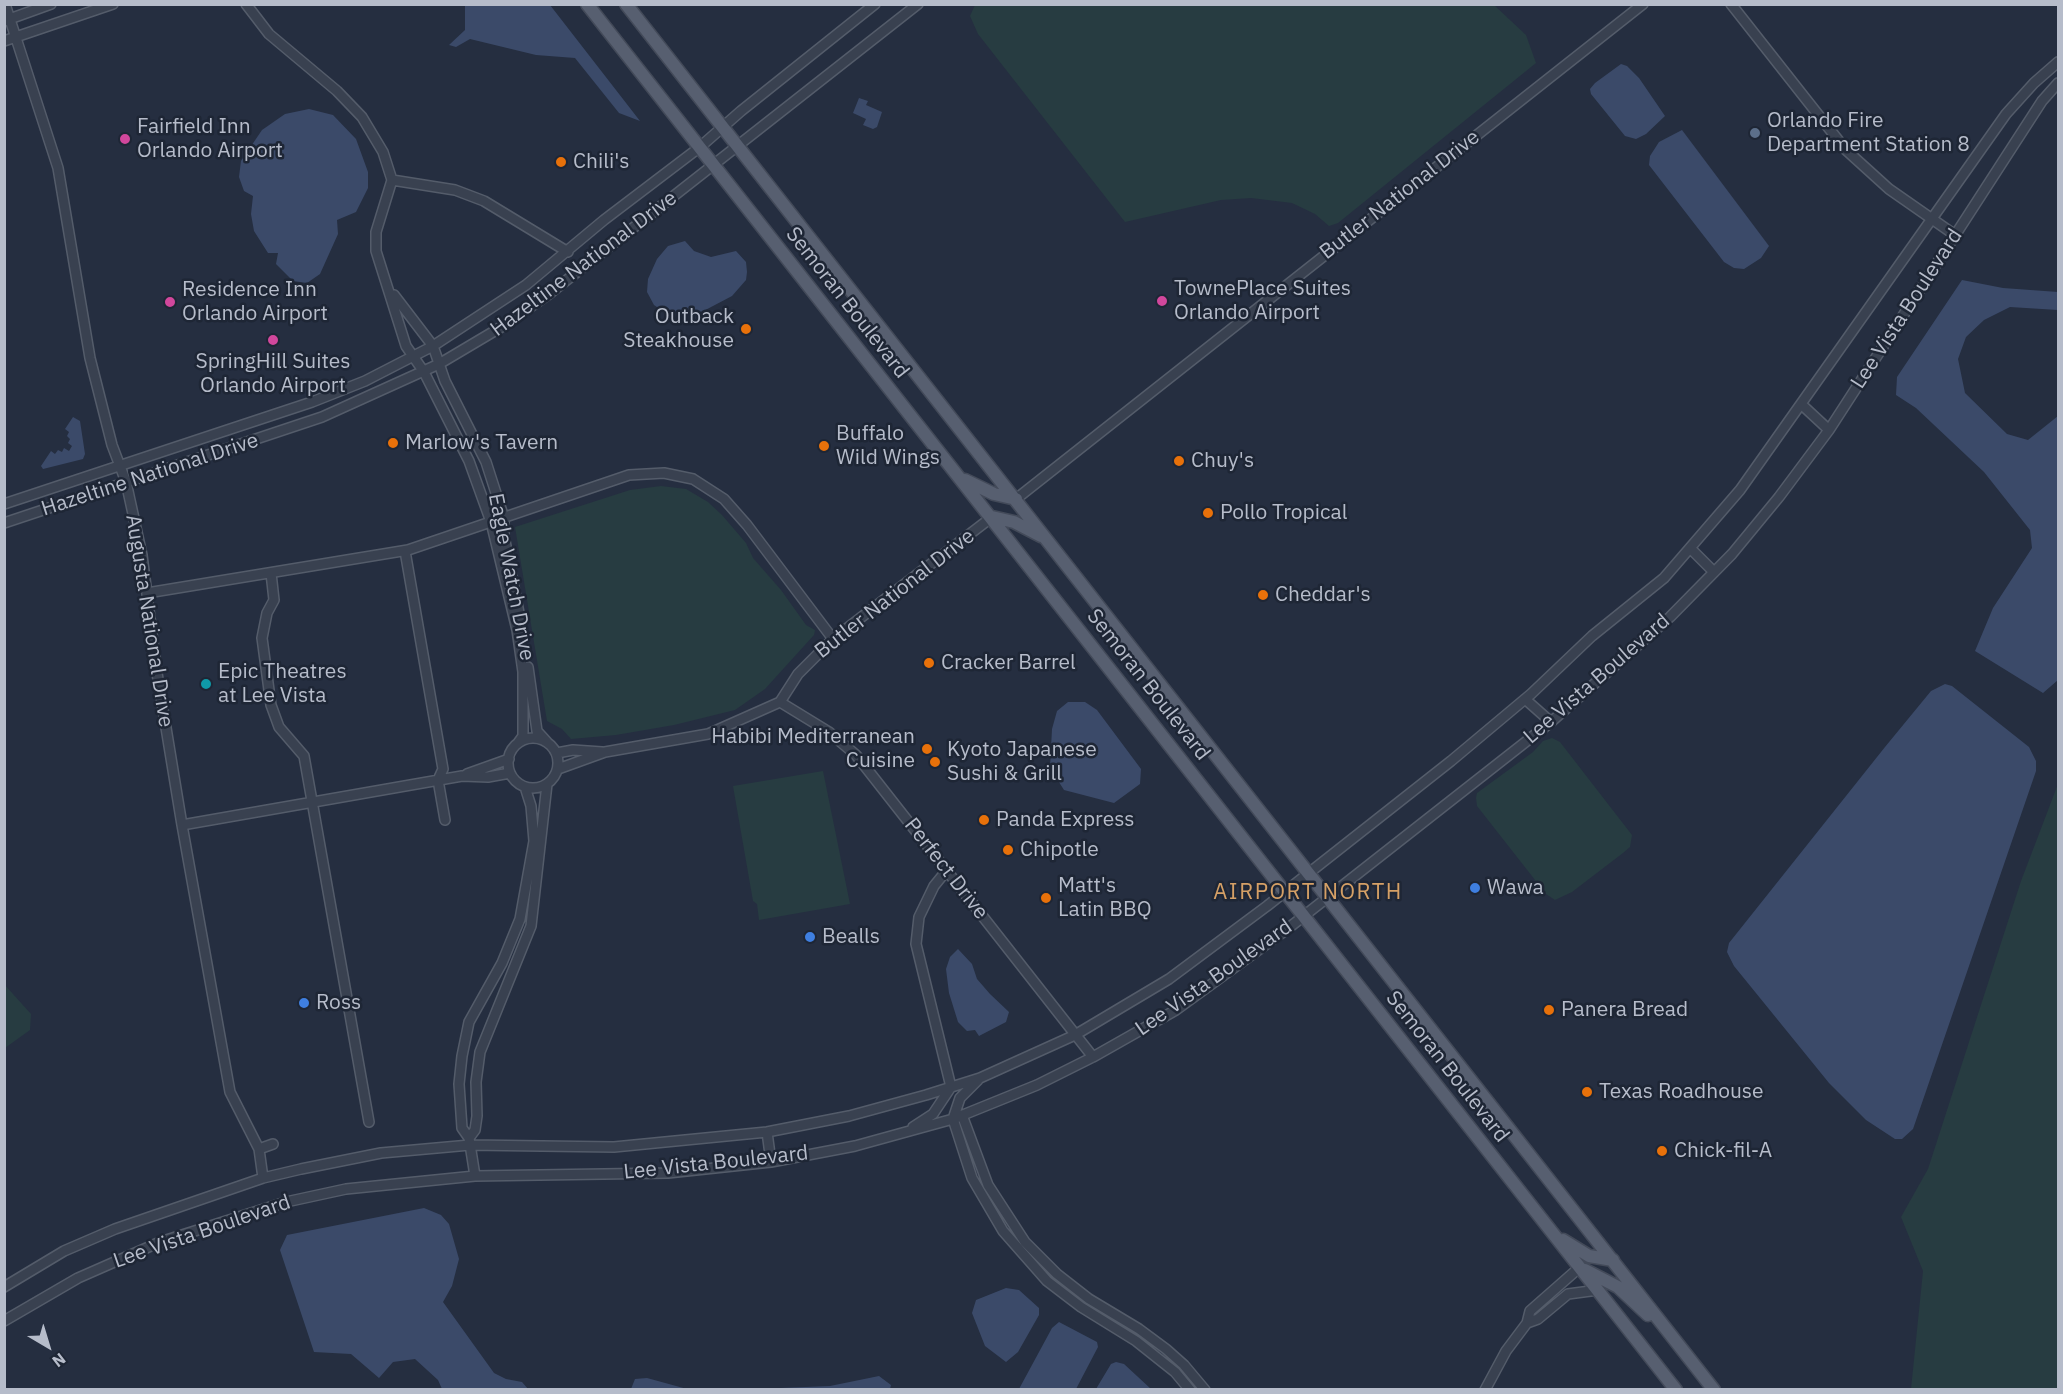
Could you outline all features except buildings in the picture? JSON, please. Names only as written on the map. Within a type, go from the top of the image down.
[{"type":"main road","name":"Semoran Boulevard","points":[[587,4],[1676,1389]]},
{"type":"main road","name":"Semoran Boulevard","points":[[626,4],[1714,1389]]},
{"type":"main road","points":[[961,478],[986,491],[1016,499]]},
{"type":"main road","points":[[992,518],[1014,522],[1047,539]]},
{"type":"main road","points":[[1548,1227],[1572,1247],[1589,1256],[1613,1260]]},
{"type":"main road","points":[[1580,1267],[1618,1287],[1674,1339]]},
{"type":"street","name":"Augusta National Drive","points":[[5,4],[8,20],[17,37],[58,168],[90,358],[119,465],[126,482],[142,555],[157,673],[230,1092],[259,1149],[263,1178]]},
{"type":"street","points":[[8,20],[51,4]]},
{"type":"street","points":[[4,41],[113,4]]},
{"type":"street","points":[[246,4],[268,34],[337,91],[362,117],[383,152],[392,180],[455,190],[484,201],[568,252]]},
{"type":"street","name":"Hazeltine National Drive","points":[[4,504],[312,402],[365,381],[433,346],[526,285],[568,252],[604,219],[700,147],[722,126],[875,4]]},
{"type":"street","name":"Hazeltine National Drive","points":[[4,524],[322,417],[440,364],[549,294],[918,4]]},
{"type":"street","name":"Butler National Drive","points":[[1016,499],[1643,4]]},
{"type":"street","points":[[1731,4],[1846,150],[1889,189],[1955,235]]},
{"type":"street","name":"Lee Vista Boulevard","points":[[4,1287],[64,1251],[115,1228],[263,1178],[381,1153],[470,1142],[614,1147],[767,1132],[858,1114],[980,1078],[1075,1035],[1169,979],[1285,892],[1525,699],[1592,636],[1664,578],[1740,490],[2006,114],[2034,82],[2058,62]]},
{"type":"street","name":"Lee Vista Boulevard","points":[[4,1322],[78,1278],[112,1262],[222,1221],[346,1189],[475,1176],[668,1173],[771,1162],[855,1146],[952,1119],[1037,1085],[1093,1057],[1176,1010],[1328,897],[1551,722],[1623,660],[1714,572],[1779,497],[1829,430],[2042,101],[2058,83]]},
{"type":"street","name":"Eagle Watch Drive","points":[[392,180],[376,232],[376,251],[406,346],[424,372],[470,461],[491,522],[517,630],[523,672],[523,735],[509,759]]},
{"type":"street","name":"Eagle Watch Drive","points":[[390,291],[433,346],[445,381],[486,462],[504,518],[504,536],[523,632],[537,731],[557,753]]},
{"type":"street","points":[[1801,404],[1829,430]]},
{"type":"street","points":[[147,593],[405,551],[629,475],[664,473],[693,479],[714,491],[743,520],[833,639]]},
{"type":"street","name":"Butler National Drive","points":[[780,702],[798,674],[833,639],[992,518]]},
{"type":"street","points":[[1690,548],[1714,572]]},
{"type":"street","points":[[405,551],[442,769],[438,780],[445,820]]},
{"type":"street","points":[[271,573],[274,600],[267,613],[262,638],[268,688],[279,727],[304,756],[369,1122]]},
{"type":"street","points":[[1525,699],[1551,722]]},
{"type":"street","points":[[470,1142],[476,1130],[476,1082],[480,1052],[531,926],[547,784],[558,769],[605,752],[708,734],[780,702]]},
{"type":"street","name":"Perfect Drive","points":[[780,702],[830,732],[856,755],[1093,1057]]},
{"type":"street","points":[[518,743],[532,738],[547,742]]},
{"type":"street","points":[[558,769],[557,753],[573,750],[605,752]]},
{"type":"street","points":[[182,825],[462,776],[509,759],[510,773],[525,787],[531,806],[534,841],[520,919],[502,963],[469,1022],[462,1056],[459,1084],[462,1128],[470,1142],[475,1176]]},
{"type":"street","points":[[462,776],[488,777],[510,773]]},
{"type":"street","points":[[525,787],[533,788],[547,784]]},
{"type":"street","points":[[906,1132],[933,1114],[951,1087],[916,944],[919,917],[934,886],[946,870]]},
{"type":"street","points":[[980,1078],[960,1098],[952,1119],[972,1178],[1012,1244],[1047,1281],[1081,1307],[1136,1341],[1175,1372],[1190,1389]]},
{"type":"street","points":[[962,1115],[988,1185],[1025,1242],[1057,1274],[1089,1299],[1139,1329],[1166,1349],[1184,1365],[1204,1389]]},
{"type":"street","points":[[767,1132],[771,1162]]},
{"type":"street","points":[[259,1149],[273,1144]]},
{"type":"street","points":[[1485,1389],[1506,1351],[1527,1323],[1530,1311],[1580,1267]]},
{"type":"street","points":[[1527,1323],[1538,1319],[1568,1294],[1598,1290]]},
{"type":"green space","points":[[975,5],[1494,5],[1526,35],[1536,63],[1338,223],[1329,226],[1315,214],[1292,203],[1251,198],[1221,200],[1125,222],[978,34],[970,16]]},
{"type":"green space","points":[[661,486],[686,489],[708,502],[722,515],[746,543],[753,558],[781,590],[806,625],[815,630],[814,635],[765,689],[735,710],[674,725],[616,735],[571,739],[562,729],[547,721],[515,527],[630,490]]},
{"type":"green space","points":[[1552,738],[1560,742],[1632,835],[1630,847],[1623,853],[1572,892],[1555,900],[1546,894],[1477,806],[1476,798],[1477,793],[1533,752],[1543,741]]},
{"type":"green space","points":[[823,771],[850,904],[759,920],[757,904],[753,901],[733,786]]},
{"type":"green space","points":[[2058,784],[2058,1389],[1911,1389],[1923,1271],[1901,1217],[1928,1169],[2021,881]]},
{"type":"green space","points":[[4,984],[31,1014],[30,1030],[5,1048]]},
{"type":"water","points":[[465,5],[550,5],[640,121],[619,113],[575,58],[536,55],[470,39],[456,47],[449,45],[465,30]]},
{"type":"water","points":[[1621,64],[1627,66],[1639,78],[1665,116],[1646,134],[1636,139],[1625,136],[1591,94],[1590,89]]},
{"type":"water","points":[[859,98],[868,101],[866,105],[882,112],[877,127],[873,129],[863,125],[866,119],[853,113]]},
{"type":"water","points":[[309,109],[333,115],[356,139],[368,172],[368,188],[356,212],[337,220],[338,234],[320,274],[307,283],[293,281],[276,264],[278,253],[268,253],[254,231],[251,214],[253,196],[244,191],[239,177],[241,161],[262,130],[285,114]]},
{"type":"water","points":[[1682,130],[1769,246],[1761,258],[1744,269],[1734,268],[1724,262],[1649,165],[1650,156],[1659,142]]},
{"type":"water","points":[[685,241],[694,251],[711,257],[736,251],[746,262],[746,280],[732,296],[694,316],[672,317],[654,305],[647,292],[648,279],[657,259],[668,246]]},
{"type":"water","points":[[1962,280],[2003,288],[2058,292],[2058,310],[2010,307],[1984,320],[1966,337],[1958,359],[1965,393],[2007,434],[2028,440],[2058,416],[2058,680],[2043,693],[1975,651],[1993,608],[2032,548],[2030,530],[1984,472],[1916,408],[1896,395],[1897,377]]},
{"type":"water","points":[[73,417],[80,421],[85,454],[83,459],[43,469],[41,466],[51,451],[55,454],[58,450],[62,452],[64,448],[69,451],[72,446],[68,443],[69,432],[65,429]]},
{"type":"water","points":[[1945,684],[1952,686],[2029,747],[2036,761],[2036,771],[1913,1129],[1902,1139],[1895,1139],[1866,1120],[1829,1083],[1734,966],[1727,952],[1729,943],[1885,747],[1931,691]]},
{"type":"water","points":[[1068,702],[1085,702],[1097,710],[1141,769],[1140,784],[1114,803],[1064,790],[1050,768],[1052,729],[1057,711]]},
{"type":"water","points":[[958,949],[972,964],[977,979],[1009,1012],[1006,1022],[979,1036],[975,1030],[967,1031],[958,1022],[949,993],[946,969],[950,957]]},
{"type":"water","points":[[424,1208],[441,1215],[449,1224],[459,1259],[452,1286],[443,1302],[494,1373],[506,1379],[522,1382],[528,1389],[442,1389],[438,1380],[415,1359],[393,1362],[379,1378],[351,1354],[314,1352],[280,1250],[287,1235]]},
{"type":"water","points":[[1006,1288],[1019,1290],[1039,1308],[1039,1315],[1018,1352],[1006,1362],[985,1346],[972,1313],[976,1300]]},
{"type":"water","points":[[1059,1322],[1097,1342],[1098,1347],[1076,1389],[1019,1389],[1052,1328]]},
{"type":"water","points":[[1116,1362],[1124,1364],[1151,1389],[1096,1389],[1111,1364]]},
{"type":"water","points":[[879,1376],[891,1385],[890,1389],[755,1389],[830,1386]]},
{"type":"water","points":[[647,1378],[687,1389],[631,1389],[635,1379]]},
{"type":"place","name":"Orlando Fire Department Station 8","points":[[1755,133]]},
{"type":"place","name":"Fairfield Inn Orlando Airport","points":[[125,139]]},
{"type":"place","name":"Chili's","points":[[561,162]]},
{"type":"place","name":"TownePlace Suites Orlando Airport","points":[[1162,301]]},
{"type":"place","name":"Residence Inn Orlando Airport","points":[[170,302]]},
{"type":"place","name":"Outback Steakhouse","points":[[746,329]]},
{"type":"place","name":"SpringHill Suites Orlando Airport","points":[[273,340]]},
{"type":"place","name":"Marlow's Tavern","points":[[393,443]]},
{"type":"place","name":"Buffalo Wild Wings","points":[[824,446]]},
{"type":"place","name":"Chuy's","points":[[1179,461]]},
{"type":"place","name":"Pollo Tropical","points":[[1208,513]]},
{"type":"place","name":"Cheddar's","points":[[1263,595]]},
{"type":"place","name":"Cracker Barrel","points":[[929,663]]},
{"type":"place","name":"Epic Theatres at Lee Vista","points":[[206,684]]},
{"type":"place","name":"Habibi Mediterranean Cuisine","points":[[927,749]]},
{"type":"place","name":"Kyoto Japanese Sushi & Grill","points":[[935,762]]},
{"type":"place","name":"Panda Express","points":[[984,820]]},
{"type":"place","name":"Chipotle","points":[[1008,850]]},
{"type":"place","name":"Wawa","points":[[1475,888]]},
{"type":"place","name":"Matt's Latin BBQ","points":[[1046,898]]},
{"type":"place","name":"Bealls","points":[[810,937]]},
{"type":"place","name":"Ross","points":[[304,1003]]},
{"type":"place","name":"Panera Bread","points":[[1549,1010]]},
{"type":"place","name":"Texas Roadhouse","points":[[1587,1092]]},
{"type":"place","name":"Chick-fil-A","points":[[1662,1151]]},
{"type":"district","name":"AIRPORT NORTH","points":[[1308,893]]}]
